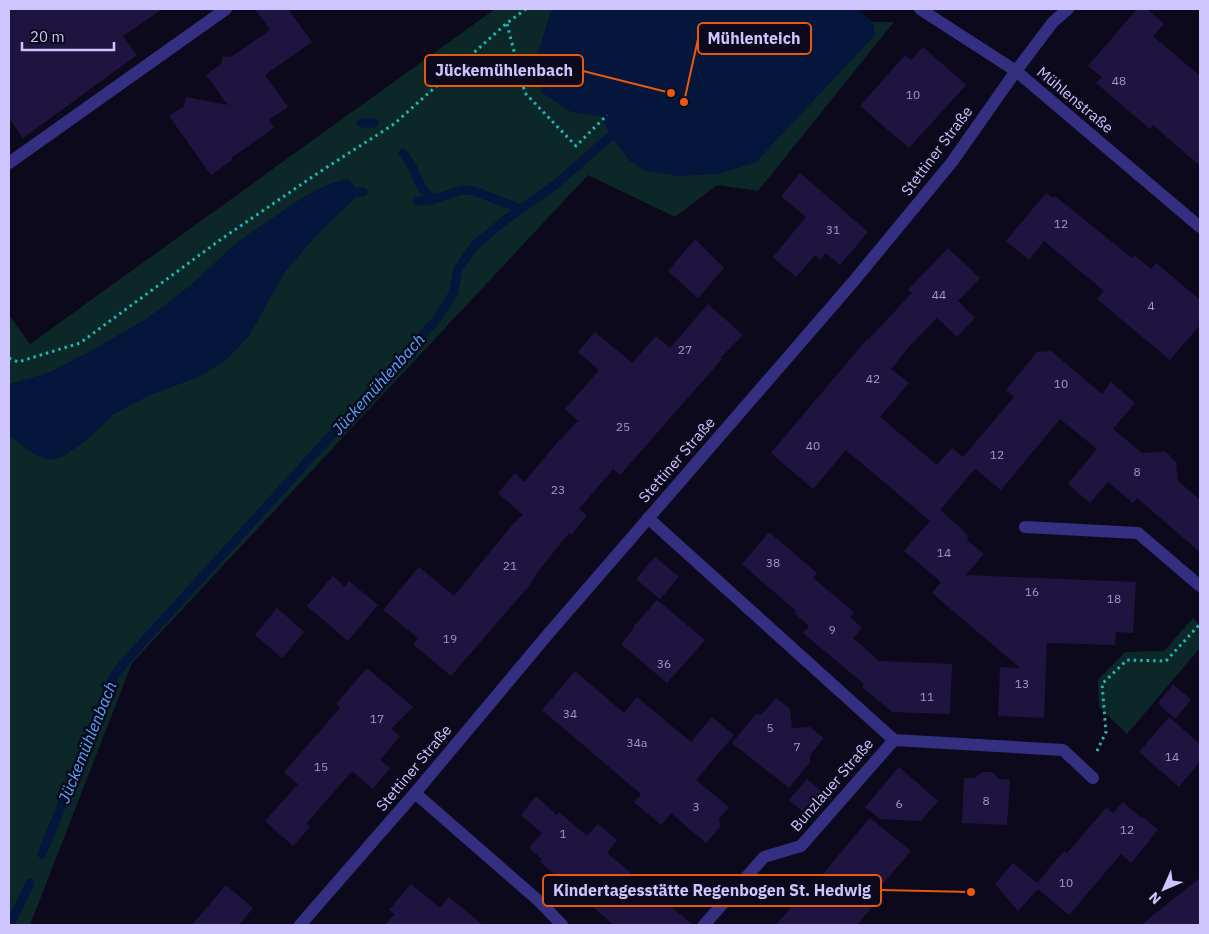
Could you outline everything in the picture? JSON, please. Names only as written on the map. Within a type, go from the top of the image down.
[{"type":"street","points":[[9,147],[13,161],[226,9]]},
{"type":"street","name":"Mühlenstraße","points":[[920,9],[1016,71],[1200,226]]},
{"type":"street","name":"Stettiner Straße","points":[[300,925],[415,793],[549,633],[853,282],[952,162],[1053,22],[1068,9]]},
{"type":"street","points":[[648,518],[894,740]]},
{"type":"street","points":[[1025,527],[1138,533],[1200,586]]},
{"type":"street","name":"Bunzlauer Straße","points":[[704,925],[764,857],[801,846],[894,740],[1063,750],[1090,775]]},
{"type":"street","points":[[415,793],[540,902],[562,925]]},
{"type":"path","points":[[9,358],[18,362],[80,343],[220,240],[394,124],[507,23],[526,9]]},
{"type":"path","points":[[507,23],[525,92],[576,146],[607,115]]},
{"type":"path","points":[[1090,775],[1106,732],[1102,684],[1127,660],[1166,661],[1200,624]]},
{"type":"green space","points":[[495,9],[856,9],[873,22],[894,22],[758,191],[717,185],[675,217],[588,175],[132,663],[30,925],[9,925],[9,315],[30,344]]},
{"type":"green space","points":[[1193,618],[1200,625],[1200,648],[1127,734],[1099,707],[1098,680],[1125,652],[1164,651]]},
{"type":"water","points":[[553,9],[856,9],[873,22],[875,35],[755,163],[718,174],[679,176],[645,171],[629,160],[611,136],[600,116],[571,112],[541,92],[537,56]]},
{"type":"water","points":[[348,179],[356,189],[356,197],[316,236],[285,272],[249,336],[226,360],[201,376],[150,395],[114,414],[87,440],[64,456],[50,460],[37,456],[9,435],[9,384],[48,373],[146,319],[191,285],[236,243],[305,196],[331,183]]},
{"type":"building","points":[[9,9],[162,9],[123,36],[137,55],[23,138],[9,118]]},
{"type":"building","points":[[255,9],[288,9],[312,42],[265,75],[288,107],[269,120],[274,128],[231,158],[232,160],[211,175],[169,116],[184,106],[186,97],[228,105],[206,75],[221,64],[223,56],[231,57],[270,30]]},
{"type":"building","points":[[1137,9],[1147,9],[1164,24],[1153,36],[1200,76],[1200,166],[1153,125],[1150,129],[1096,83],[1102,77],[1088,66]]},
{"type":"building","points":[[923,47],[966,85],[909,148],[860,106],[905,55],[911,60]]},
{"type":"building","points":[[800,173],[868,232],[840,265],[826,253],[820,260],[815,255],[796,277],[773,257],[806,217],[781,196]]},
{"type":"building","points":[[1046,193],[1053,198],[1055,196],[1132,258],[1134,255],[1151,269],[1156,263],[1200,300],[1200,325],[1170,360],[1097,299],[1104,291],[1044,241],[1029,260],[1006,241]]},
{"type":"building","points":[[695,239],[724,268],[698,298],[668,271]]},
{"type":"building","points":[[948,248],[980,278],[958,301],[975,318],[957,337],[937,318],[909,347],[891,369],[909,383],[880,417],[937,465],[952,448],[963,457],[1014,397],[1006,390],[1037,352],[1051,351],[1102,394],[1111,382],[1135,403],[1113,429],[1142,453],[1165,451],[1176,462],[1178,481],[1200,500],[1200,552],[1137,498],[1133,503],[1108,482],[1090,503],[1068,484],[1097,449],[1060,419],[1001,490],[975,469],[940,510],[967,534],[968,541],[984,554],[966,575],[1136,582],[1133,633],[1116,632],[1115,645],[1047,643],[1044,718],[998,716],[1000,667],[1020,668],[932,593],[941,582],[904,551],[930,521],[846,450],[813,489],[771,453],[867,339],[912,293],[908,290]]},
{"type":"building","points":[[708,304],[743,335],[720,358],[722,359],[620,475],[613,469],[579,509],[587,516],[571,535],[569,533],[528,587],[451,676],[413,644],[418,638],[383,610],[419,567],[454,596],[513,524],[523,515],[498,493],[515,473],[524,482],[578,421],[565,409],[599,370],[578,352],[595,332],[632,363],[656,336],[670,348]]},
{"type":"building","points":[[769,532],[817,573],[813,578],[854,612],[850,617],[862,628],[853,638],[879,661],[952,664],[950,714],[892,712],[862,687],[864,684],[803,633],[809,626],[794,613],[796,611],[742,564]]},
{"type":"building","points":[[655,557],[679,577],[660,599],[636,579]]},
{"type":"building","points":[[333,576],[345,587],[349,581],[378,605],[348,641],[307,606]]},
{"type":"building","points":[[657,600],[705,640],[667,683],[621,644]]},
{"type":"building","points":[[277,608],[304,632],[282,658],[255,635]]},
{"type":"building","points":[[367,668],[413,707],[391,729],[400,736],[380,760],[390,768],[373,789],[352,771],[306,824],[310,827],[293,846],[265,821],[298,784],[284,772],[340,708],[336,704]]},
{"type":"building","points":[[575,671],[624,713],[637,697],[691,742],[712,717],[734,735],[696,780],[729,807],[719,819],[720,827],[706,843],[671,813],[661,825],[634,802],[641,794],[542,710]]},
{"type":"building","points":[[1173,684],[1191,700],[1175,719],[1158,703]]},
{"type":"building","points":[[776,698],[790,709],[792,728],[810,727],[824,738],[810,755],[810,762],[789,788],[732,743],[755,715],[762,714]]},
{"type":"building","points":[[1169,717],[1200,744],[1200,761],[1179,787],[1139,752]]},
{"type":"building","points":[[899,767],[938,801],[921,821],[880,819],[865,807]]},
{"type":"building","points":[[982,772],[992,772],[999,779],[1010,780],[1007,825],[962,823],[964,778],[975,778]]},
{"type":"building","points":[[807,779],[826,795],[808,816],[789,800]]},
{"type":"building","points":[[536,796],[557,815],[559,812],[587,836],[598,824],[617,840],[607,853],[693,925],[614,925],[540,862],[542,859],[529,848],[542,833],[521,815]]},
{"type":"building","points":[[1123,802],[1158,830],[1131,863],[1121,854],[1069,915],[1038,889],[1018,911],[995,884],[1013,863],[1037,883],[1064,851],[1067,853],[1106,808],[1113,813]]},
{"type":"building","points":[[870,818],[911,851],[867,902],[873,906],[857,925],[776,925],[820,874],[822,875]]},
{"type":"building","points":[[1200,878],[1200,925],[1141,925]]},
{"type":"building","points":[[411,884],[440,908],[449,897],[483,925],[385,925],[395,914],[389,910]]},
{"type":"building","points":[[226,885],[253,908],[239,925],[192,925]]},
{"type":"waterway","points":[[361,123],[374,123]]},
{"type":"waterway","name":"Jückemühlenbach","points":[[42,854],[113,678],[124,663],[437,319],[453,294],[458,269],[474,246],[504,221],[556,184],[620,129]]},
{"type":"waterway","points":[[403,153],[412,166],[424,191],[433,199]]},
{"type":"waterway","points":[[417,201],[428,201],[463,190],[474,191],[521,209]]},
{"type":"waterway","points":[[358,192],[363,192]]},
{"type":"waterway","name":"Jückemühlenbach","points":[[10,925],[30,883]]},
{"type":"place","name":"Jückemühlenbach","points":[[671,93]]},
{"type":"place","name":"Mühlenteich","points":[[684,102]]},
{"type":"place","name":"Kindertagesstätte Regenbogen St. Hedwig","points":[[971,892]]}]
